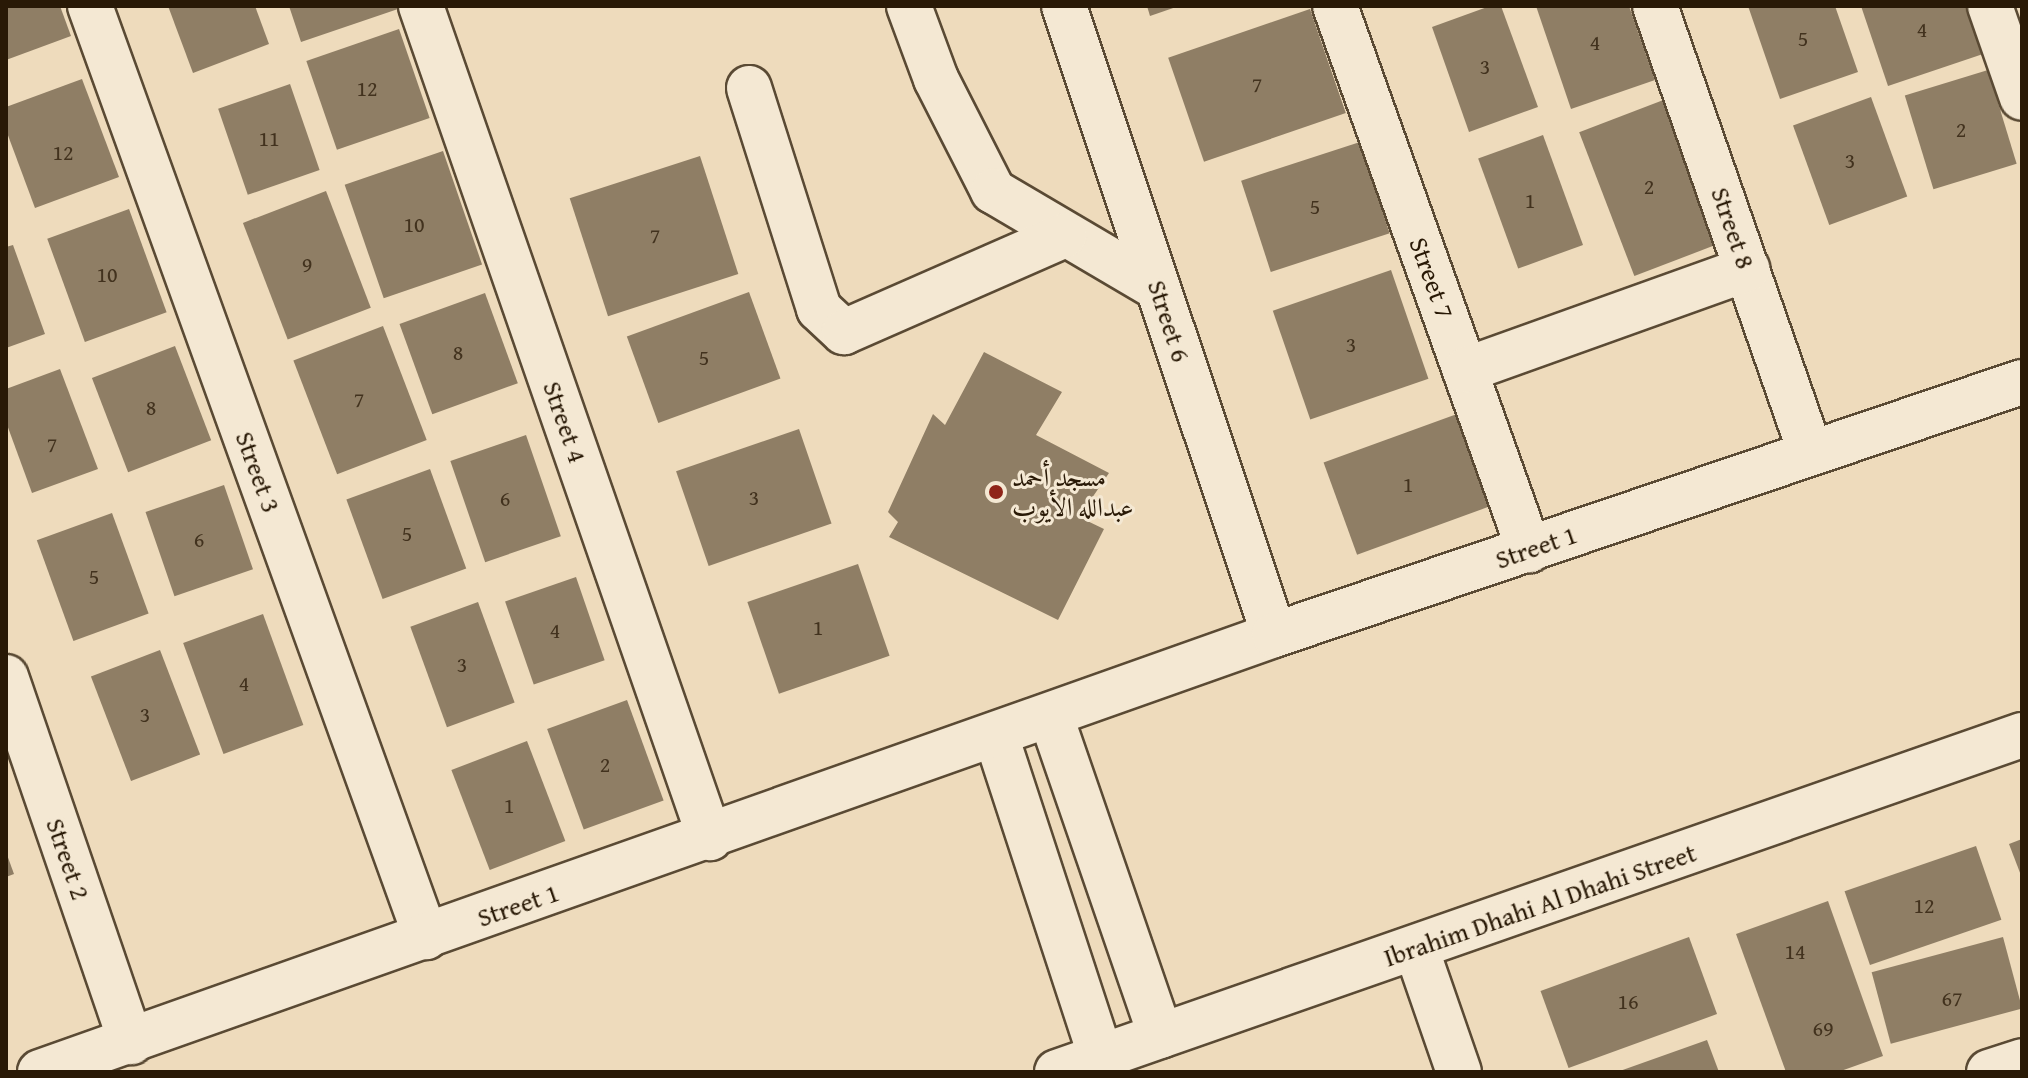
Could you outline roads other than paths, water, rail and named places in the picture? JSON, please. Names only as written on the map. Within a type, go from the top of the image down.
[{"type":"street","name":"Street 3","points":[[90,6],[426,937]]},
{"type":"street","name":"Street 4","points":[[421,6],[710,838]]},
{"type":"street","points":[[909,6],[936,79],[993,191],[1158,288]]},
{"type":"street","name":"Street 6","points":[[1064,6],[1274,635]]},
{"type":"street","name":"Street 7","points":[[1335,6],[1529,550]]},
{"type":"street","name":"Street 8","points":[[1655,6],[1810,451]]},
{"type":"street","points":[[1990,6],[2022,98]]},
{"type":"street","points":[[749,88],[819,309],[844,332],[1065,235]]},
{"type":"street","points":[[1465,370],[1747,269]]},
{"type":"street","name":"Street 1","points":[[40,1072],[1052,720],[1274,635],[1810,451],[2022,382]]},
{"type":"street","name":"Street 2","points":[[6,677],[131,1042]]},
{"type":"street","points":[[1052,720],[1161,1036]]},
{"type":"street","name":"Ibrahim Dhahi Al Dhahi Street","points":[[1057,1072],[2022,735]]},
{"type":"street","points":[[997,739],[1101,1057]]},
{"type":"street","points":[[1416,948],[1459,1072]]},
{"type":"street","points":[[1989,1072],[2022,1061]]},
{"type":"place","name":"مسجد أحمد عبدالله الأيوب","points":[[996,492]]}]
